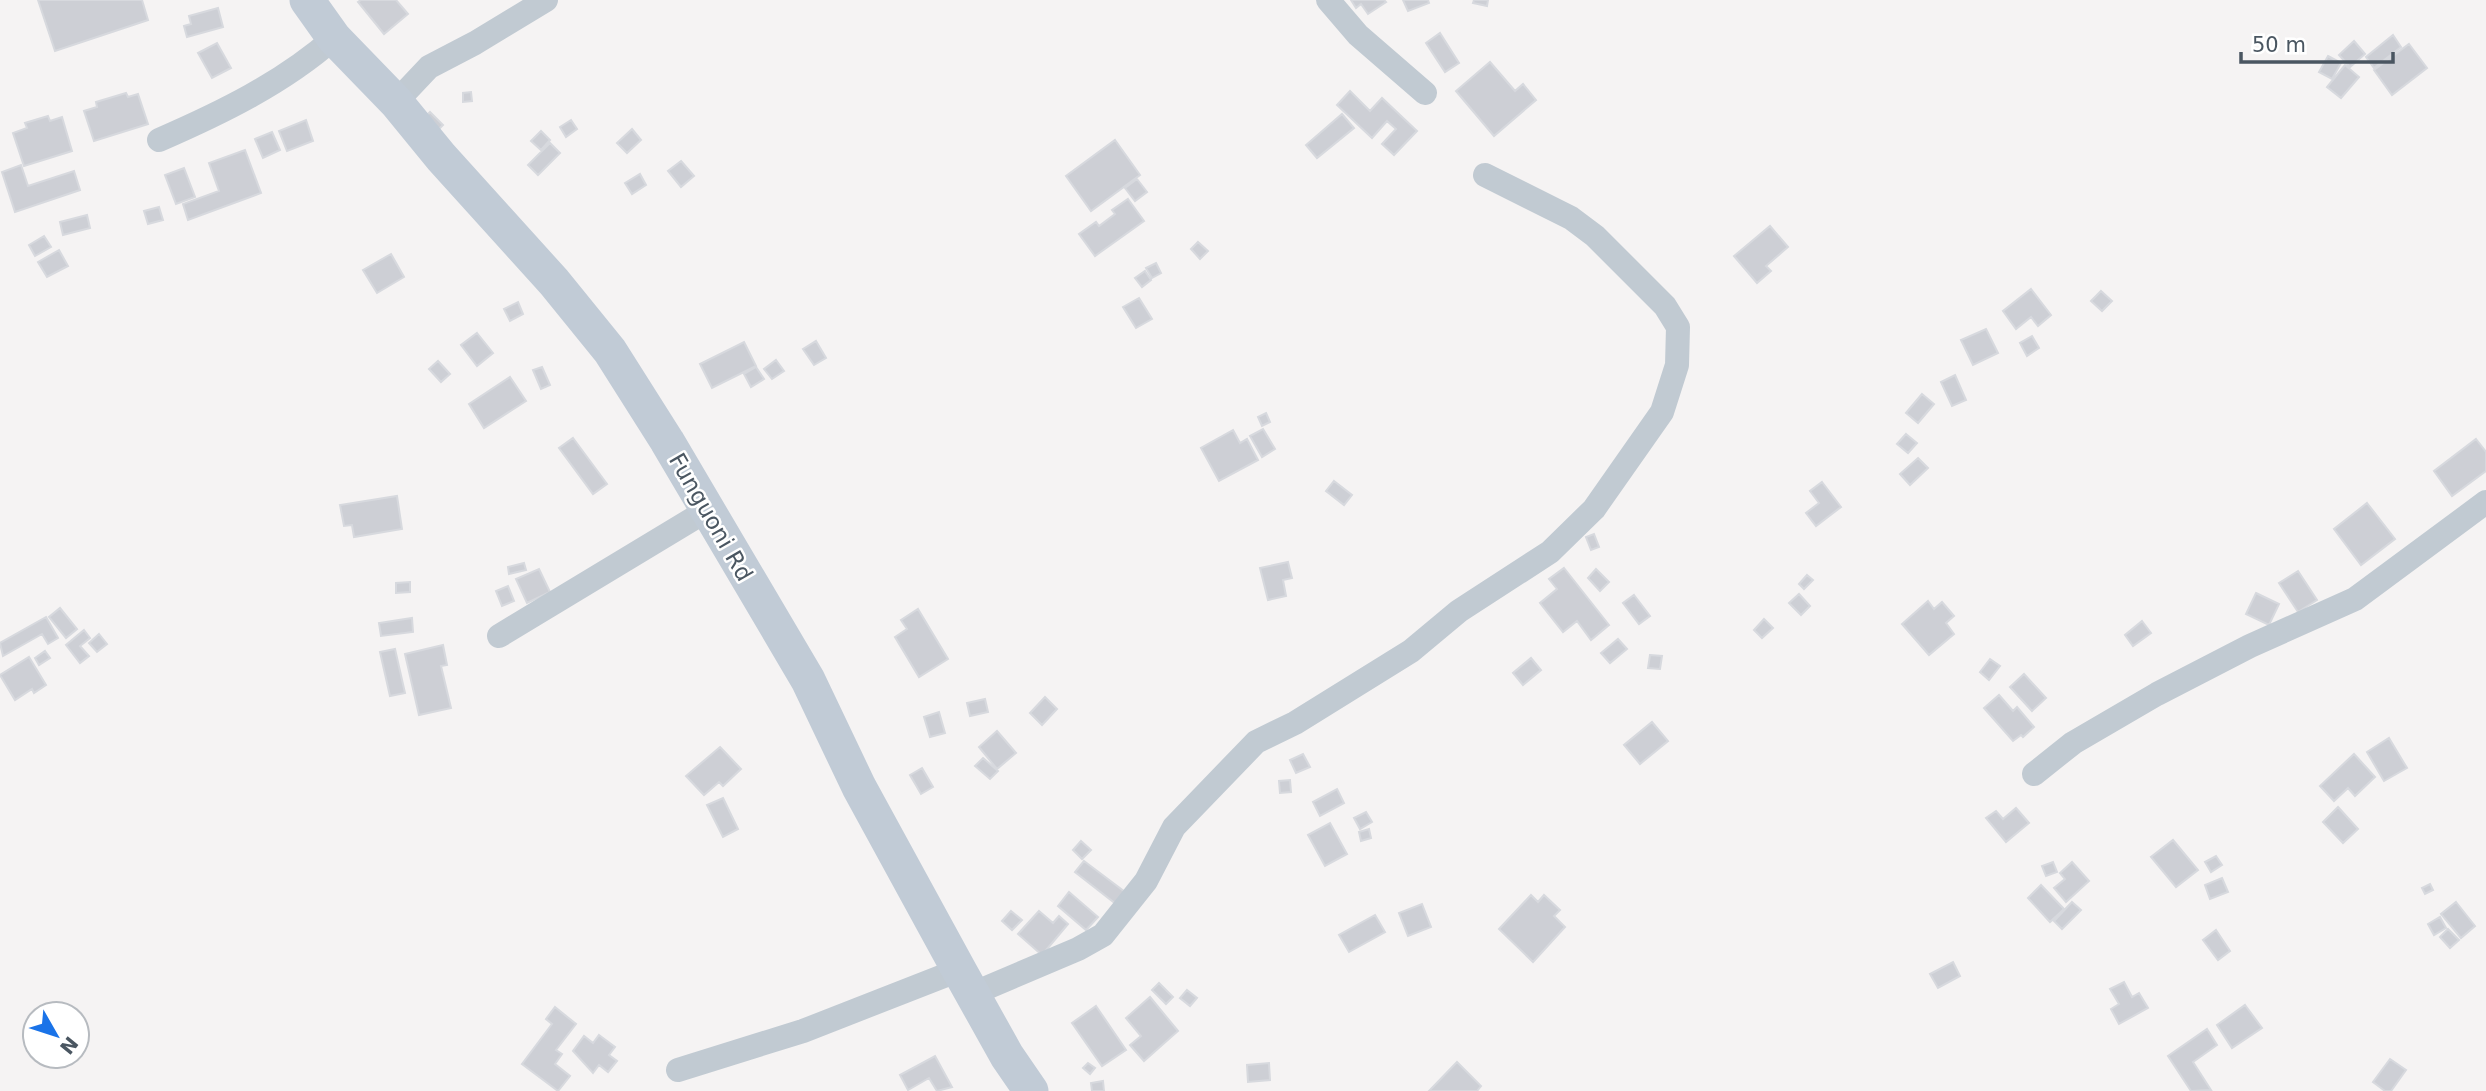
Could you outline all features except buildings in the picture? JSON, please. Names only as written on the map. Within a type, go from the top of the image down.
[{"type":"street","name":"Funguoni Rd","points":[[307,0],[334,38],[396,102],[441,157],[554,282],[610,351],[667,441],[807,680],[859,787],[965,982],[1007,1056],[1031,1091]]},
{"type":"street","points":[[396,102],[429,67],[546,0]]},
{"type":"street","points":[[1328,0],[1358,35],[1425,93]]},
{"type":"street","points":[[159,141],[210,118],[302,66],[334,38]]},
{"type":"street","points":[[678,1070],[1078,949],[1103,935],[1146,881],[1174,827],[1256,742],[1295,723],[1411,651],[1459,611],[1550,552],[1594,509],[1662,412],[1677,365],[1678,327],[1665,306],[1595,236],[1571,218],[1485,175]]},
{"type":"street","points":[[2034,774],[2073,743],[2157,694],[2250,646],[2355,599],[2486,502]]},
{"type":"street","points":[[499,636],[706,511]]}]
